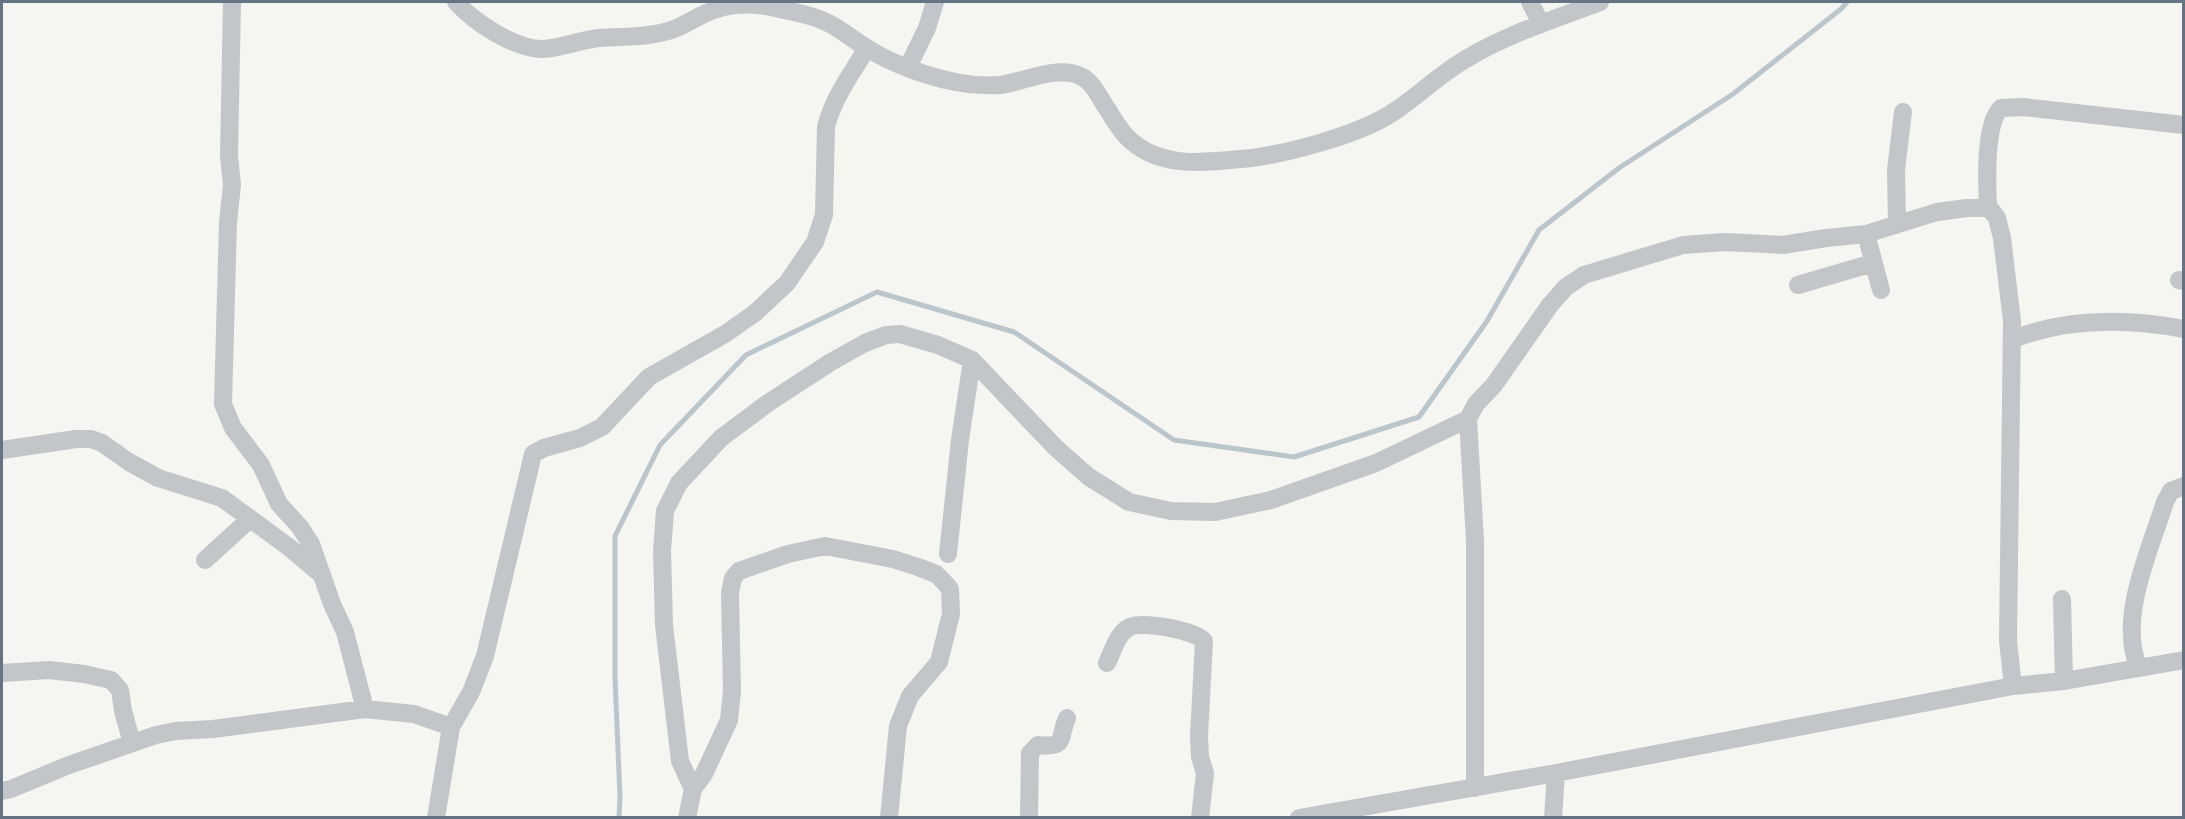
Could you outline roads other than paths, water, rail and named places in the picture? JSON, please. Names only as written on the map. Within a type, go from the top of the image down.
[{"type":"street","points":[[232,2],[229,156],[232,184],[228,222],[222,404],[228,418],[261,465],[279,504],[300,527],[311,544],[345,632],[365,709]]},
{"type":"street","points":[[456,2],[473,19],[499,34],[525,46],[544,49],[592,39],[658,34],[678,28],[720,8],[737,4],[812,9],[867,48],[908,67],[952,81],[977,85],[999,85],[1059,73],[1078,75],[1092,86],[1121,131],[1138,147],[1164,159],[1182,162],[1250,158],[1297,149],[1370,124],[1395,112],[1468,57],[1541,24],[1599,2]]},
{"type":"street","points":[[908,67],[927,28],[935,2]]},
{"type":"street","points":[[1530,2],[1541,24]]},
{"type":"street","points":[[436,818],[451,727],[471,692],[485,656],[533,454],[544,448],[579,438],[602,427],[649,377],[725,334],[756,313],[787,283],[815,243],[824,215],[828,118],[867,48]]},
{"type":"street","points":[[1988,208],[1987,187],[1992,127],[1994,116],[2001,108],[2023,107],[2184,126]]},
{"type":"street","points":[[1897,225],[1896,170],[1903,112]]},
{"type":"street","points":[[1475,788],[1475,541],[1468,419],[1476,404],[1494,385],[1550,305],[1566,287],[1584,275],[1698,243],[1783,245],[1866,234],[1937,212],[1988,208],[1995,213],[2002,238],[2011,295],[2013,339],[2008,641],[2013,686]]},
{"type":"street","points":[[1866,234],[1881,290]]},
{"type":"street","points":[[1798,285],[1873,263]]},
{"type":"street","points":[[2013,339],[2047,327],[2080,322],[2123,322],[2184,329]]},
{"type":"street","points":[[693,789],[680,761],[664,625],[662,551],[665,511],[680,483],[697,462],[733,428],[831,362],[874,339],[900,334],[938,345],[972,360],[1056,448],[1089,477],[1130,502],[1172,511],[1215,512],[1271,500],[1376,463],[1468,419]]},
{"type":"street","points":[[948,554],[960,440],[972,360]]},
{"type":"street","points":[[2,450],[76,439],[92,439],[158,478],[222,498],[290,548],[322,575]]},
{"type":"street","points":[[2139,668],[2132,642],[2133,612],[2138,584],[2165,502],[2171,492],[2184,486]]},
{"type":"street","points":[[205,560],[250,519]]},
{"type":"street","points":[[687,818],[693,789],[704,774],[729,720],[732,691],[730,593],[733,578],[749,567],[788,554],[833,546],[918,567],[936,574],[950,590],[951,614],[939,662],[910,696],[898,726],[889,818]]},
{"type":"street","points":[[2062,599],[2064,681]]},
{"type":"street","points":[[1107,663],[1120,637],[1131,626],[1141,625],[1188,632],[1199,635],[1204,641],[1199,736],[1200,757],[1205,773],[1200,818]]},
{"type":"street","points":[[1299,818],[1475,788],[2013,686],[2064,681],[2184,660]]},
{"type":"street","points":[[2,674],[50,670],[111,680],[120,690],[132,744]]},
{"type":"street","points":[[2,791],[69,765],[168,732],[213,729],[365,709],[414,714],[451,727]]},
{"type":"street","points":[[1029,818],[1030,753],[1038,745],[1056,746],[1067,718]]},
{"type":"street","points":[[1553,818],[1556,773]]},
{"type":"waterway","points":[[619,818],[615,678],[615,536],[660,445],[746,355],[877,292],[1014,332],[1174,440],[1294,457],[1419,417],[1487,321],[1539,230],[1619,168],[1733,94],[1847,2]]}]
